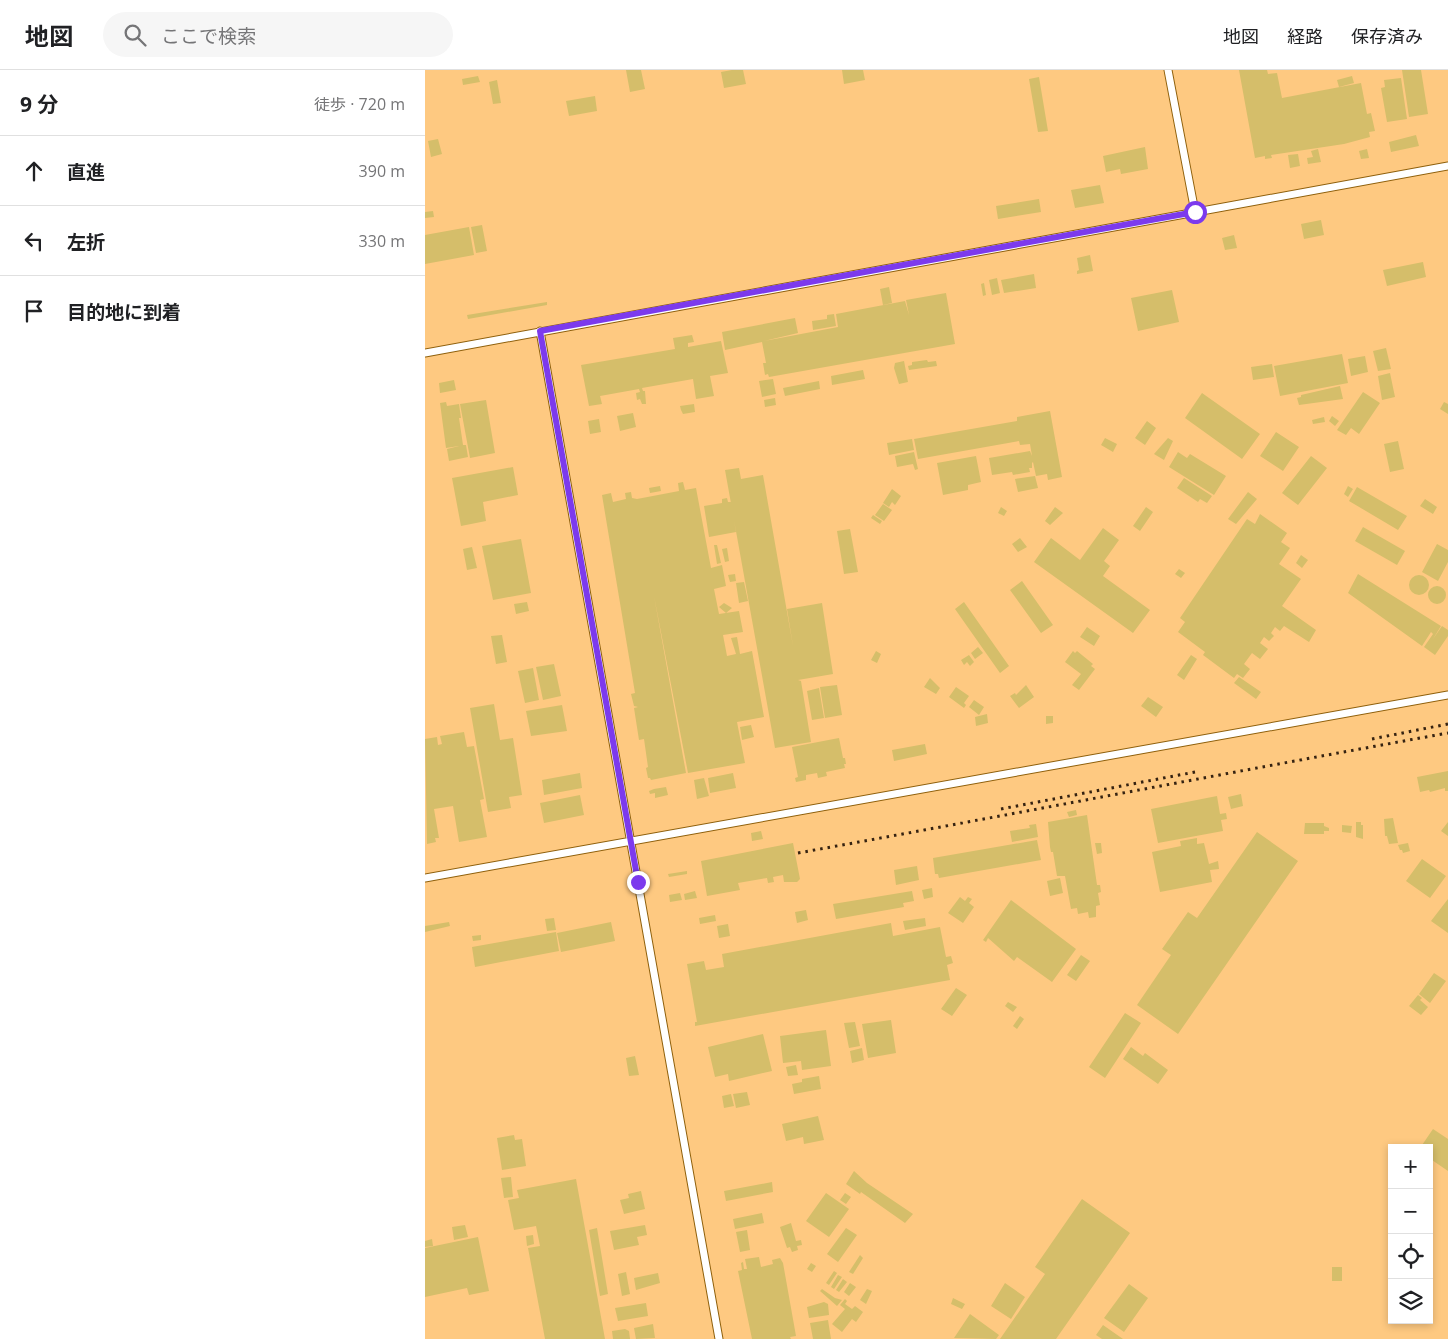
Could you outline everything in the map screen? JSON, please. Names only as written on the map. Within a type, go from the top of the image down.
[{"type":"lane","points":[[1169,70],[1195,212]]},
{"type":"lane","points":[[425,353],[1448,166]]},
{"type":"lane","points":[[540,331],[719,1339]]},
{"type":"lane","points":[[425,878],[1448,695]]},
{"type":"building","points":[[626,70],[641,70],[645,89],[630,92]]},
{"type":"building","points":[[743,70],[746,84],[724,88],[721,72]]},
{"type":"building","points":[[842,70],[863,70],[865,80],[844,84]]},
{"type":"building","points":[[1239,70],[1267,70],[1268,74],[1277,73],[1282,98],[1361,83],[1367,114],[1371,113],[1375,131],[1369,132],[1370,137],[1344,144],[1271,155],[1272,158],[1265,159],[1265,156],[1255,158]]},
{"type":"building","points":[[1402,70],[1421,70],[1428,114],[1409,117]]},
{"type":"building","points":[[478,76],[480,82],[463,85],[462,79]]},
{"type":"building","points":[[1352,76],[1354,83],[1339,87],[1337,80]]},
{"type":"building","points":[[1039,77],[1048,131],[1038,132],[1029,79]]},
{"type":"building","points":[[1401,78],[1407,119],[1387,122],[1381,88],[1385,87],[1384,80]]},
{"type":"building","points":[[497,80],[501,103],[493,104],[489,82]]},
{"type":"building","points":[[595,96],[597,111],[569,116],[566,101]]},
{"type":"building","points":[[1416,135],[1419,146],[1391,152],[1389,142]]},
{"type":"building","points":[[438,139],[442,154],[431,157],[428,141]]},
{"type":"building","points":[[1145,147],[1148,169],[1121,174],[1120,169],[1106,172],[1103,156]]},
{"type":"building","points":[[1318,149],[1321,162],[1308,164],[1307,158],[1313,157],[1311,151]]},
{"type":"building","points":[[1367,149],[1369,158],[1361,159],[1359,151]]},
{"type":"building","points":[[1298,154],[1300,166],[1290,168],[1288,155]]},
{"type":"building","points":[[1100,185],[1104,203],[1075,208],[1071,190]]},
{"type":"building","points":[[1039,199],[1041,212],[998,219],[996,206]]},
{"type":"building","points":[[433,211],[434,217],[425,218],[425,212]]},
{"type":"building","points":[[1321,220],[1324,235],[1304,239],[1301,224]]},
{"type":"building","points":[[482,225],[487,251],[476,253],[471,227]]},
{"type":"building","points":[[469,227],[474,255],[425,264],[425,235]]},
{"type":"building","points":[[1234,235],[1237,248],[1225,250],[1222,238]]},
{"type":"building","points":[[1090,255],[1093,271],[1077,274],[1079,270],[1077,258]]},
{"type":"building","points":[[1423,262],[1426,277],[1387,286],[1383,270]]},
{"type":"building","points":[[1034,274],[1036,288],[1004,293],[1001,280]]},
{"type":"building","points":[[997,278],[1000,293],[992,295],[989,280]]},
{"type":"building","points":[[984,283],[986,295],[983,296],[981,284]]},
{"type":"building","points":[[889,287],[892,303],[883,305],[880,289]]},
{"type":"building","points":[[1172,290],[1179,322],[1138,331],[1131,298]]},
{"type":"building","points":[[946,293],[955,344],[769,377],[768,374],[765,375],[763,363],[766,363],[762,342],[725,350],[722,332],[795,318],[798,333],[764,341],[838,327],[836,314],[905,301],[909,315],[906,300]]},
{"type":"building","points":[[547,302],[547,305],[468,319],[467,315]]},
{"type":"building","points":[[834,314],[836,326],[813,330],[812,321],[827,319],[827,315]]},
{"type":"building","points":[[692,335],[694,342],[688,343],[688,347],[721,341],[728,373],[710,376],[714,396],[696,399],[693,379],[642,388],[645,391],[646,404],[642,404],[640,399],[637,400],[636,393],[640,392],[639,389],[600,396],[602,404],[589,406],[581,365],[675,349],[673,338]]},
{"type":"building","points":[[1386,348],[1391,369],[1378,371],[1373,351]]},
{"type":"building","points":[[1342,354],[1348,383],[1280,396],[1274,366]]},
{"type":"building","points":[[1365,356],[1368,372],[1351,376],[1348,359]]},
{"type":"building","points":[[927,360],[928,362],[936,361],[937,366],[909,370],[908,366],[912,365],[912,362]]},
{"type":"building","points":[[904,361],[908,382],[899,384],[894,368],[895,363]]},
{"type":"building","points":[[1272,364],[1274,377],[1253,380],[1251,367]]},
{"type":"building","points":[[863,370],[865,379],[832,385],[831,376]]},
{"type":"building","points":[[1390,373],[1395,397],[1382,400],[1378,376]]},
{"type":"building","points":[[773,379],[776,394],[762,397],[759,381]]},
{"type":"building","points":[[454,380],[456,390],[440,393],[439,383]]},
{"type":"building","points":[[819,381],[820,389],[785,396],[783,388]]},
{"type":"building","points":[[1340,386],[1343,399],[1299,405],[1297,398],[1301,397],[1301,395]]},
{"type":"building","points":[[1363,392],[1380,403],[1359,434],[1351,428],[1346,435],[1337,430]]},
{"type":"building","points":[[1202,393],[1260,434],[1242,459],[1185,418]]},
{"type":"building","points":[[775,398],[776,405],[765,407],[764,400]]},
{"type":"building","points":[[486,400],[495,453],[470,458],[460,404]]},
{"type":"building","points":[[446,402],[447,406],[459,404],[463,445],[466,445],[468,457],[449,461],[447,449],[459,446],[446,448],[440,403]]},
{"type":"building","points":[[1444,402],[1448,404],[1448,414],[1440,409]]},
{"type":"building","points":[[694,404],[695,412],[683,414],[680,406]]},
{"type":"building","points":[[1050,411],[1062,477],[1048,480],[1047,474],[1036,476],[1033,462],[1032,468],[1029,468],[1030,472],[1013,475],[1012,472],[992,475],[989,458],[1030,451],[1032,456],[1030,444],[1020,445],[1019,441],[918,459],[914,439],[1017,421],[1017,417]]},
{"type":"building","points":[[633,413],[636,427],[620,431],[617,416]]},
{"type":"building","points":[[1332,416],[1339,421],[1335,426],[1329,421]]},
{"type":"building","points":[[1324,417],[1325,422],[1313,424],[1312,420]]},
{"type":"building","points":[[599,419],[601,432],[590,434],[588,421]]},
{"type":"building","points":[[1147,421],[1156,428],[1145,445],[1135,438]]},
{"type":"building","points":[[1276,432],[1299,447],[1283,471],[1260,456]]},
{"type":"building","points":[[1105,438],[1117,444],[1113,452],[1101,445]]},
{"type":"building","points":[[1168,438],[1173,441],[1164,460],[1154,454]]},
{"type":"building","points":[[912,439],[914,450],[889,455],[887,443]]},
{"type":"building","points":[[1398,441],[1404,469],[1390,472],[1384,444]]},
{"type":"building","points":[[914,452],[918,469],[915,470],[913,464],[897,467],[895,456]]},
{"type":"building","points":[[1178,452],[1187,458],[1190,454],[1226,476],[1214,495],[1169,467]]},
{"type":"building","points":[[976,456],[981,482],[968,485],[968,490],[943,495],[937,463]]},
{"type":"building","points":[[1311,456],[1327,468],[1298,505],[1282,493]]},
{"type":"building","points":[[513,467],[518,495],[483,502],[486,521],[461,526],[452,478]]},
{"type":"building","points":[[739,468],[741,479],[763,475],[793,646],[787,609],[822,603],[833,674],[798,680],[801,681],[811,742],[775,748],[725,470]]},
{"type":"building","points":[[1035,476],[1038,488],[1018,492],[1015,479]]},
{"type":"building","points":[[1184,478],[1212,496],[1207,503],[1200,499],[1198,502],[1177,488]]},
{"type":"building","points":[[683,482],[685,490],[696,488],[711,568],[722,565],[726,586],[714,589],[719,614],[739,611],[743,632],[723,635],[727,656],[736,654],[731,638],[737,637],[740,654],[752,651],[764,717],[737,722],[745,763],[688,773],[654,596],[686,773],[651,780],[648,778],[646,768],[648,767],[644,739],[639,740],[634,708],[638,707],[634,706],[631,694],[635,693],[602,495],[611,493],[613,502],[626,499],[625,493],[631,492],[632,498],[637,499],[679,491],[678,483]]},
{"type":"building","points":[[660,486],[661,491],[650,493],[649,488]]},
{"type":"building","points":[[1348,486],[1353,489],[1348,497],[1344,494]]},
{"type":"building","points":[[1357,487],[1407,516],[1398,530],[1349,501]]},
{"type":"building","points":[[892,489],[901,496],[895,505],[892,502],[889,507],[883,503]]},
{"type":"building","points":[[1248,492],[1257,499],[1236,524],[1228,519]]},
{"type":"building","points":[[727,498],[728,502],[731,502],[736,532],[709,537],[704,506],[722,503],[722,499]]},
{"type":"building","points":[[1425,499],[1437,507],[1433,514],[1420,506]]},
{"type":"building","points":[[883,504],[892,510],[884,521],[875,515]]},
{"type":"building","points":[[1001,507],[1007,511],[1004,516],[998,513]]},
{"type":"building","points":[[1055,507],[1063,513],[1050,525],[1045,521]]},
{"type":"building","points":[[1146,507],[1153,512],[1140,531],[1133,526]]},
{"type":"building","points":[[1260,514],[1287,533],[1281,542],[1290,548],[1279,564],[1301,579],[1282,606],[1316,630],[1309,642],[1284,626],[1280,631],[1275,627],[1271,633],[1274,636],[1269,641],[1264,637],[1260,643],[1268,649],[1260,659],[1252,653],[1244,664],[1250,669],[1243,678],[1237,674],[1234,678],[1203,655],[1205,652],[1178,632],[1185,622],[1180,618],[1247,519],[1255,524]]},
{"type":"building","points":[[873,515],[882,521],[880,524],[871,518]]},
{"type":"building","points":[[1363,527],[1405,551],[1397,565],[1355,541]]},
{"type":"building","points":[[1103,528],[1119,540],[1104,561],[1110,566],[1103,576],[1150,610],[1133,633],[1034,562],[1051,538],[1080,560]]},
{"type":"building","points":[[850,529],[858,572],[844,574],[837,531]]},
{"type":"building","points":[[1020,538],[1027,547],[1018,552],[1012,544]]},
{"type":"building","points":[[521,539],[531,593],[493,600],[482,546]]},
{"type":"building","points":[[1437,544],[1448,550],[1448,562],[1438,581],[1422,572]]},
{"type":"building","points":[[714,545],[717,545],[721,563],[717,564]]},
{"type":"building","points":[[472,547],[477,568],[467,570],[463,549]]},
{"type":"building","points":[[727,548],[729,561],[725,562],[722,549]]},
{"type":"building","points":[[1301,555],[1308,560],[1302,568],[1296,563]]},
{"type":"building","points":[[1179,569],[1185,573],[1181,578],[1175,574]]},
{"type":"building","points":[[735,574],[736,581],[730,582],[728,575]]},
{"type":"building","points":[[1358,574],[1441,626],[1433,639],[1442,626],[1448,630],[1448,636],[1435,655],[1424,647],[1433,634],[1431,632],[1422,646],[1348,593]]},
{"type":"building","points":[[1419,575],[1426,578],[1429,585],[1426,592],[1419,595],[1412,592],[1409,585],[1412,578]]},
{"type":"building","points":[[1022,581],[1053,625],[1041,633],[1010,590]]},
{"type":"building","points":[[744,582],[748,601],[739,603],[736,583]]},
{"type":"building","points":[[1437,586],[1443,589],[1446,595],[1443,601],[1437,604],[1431,601],[1428,595],[1431,589]]},
{"type":"building","points":[[527,602],[529,611],[516,614],[514,604]]},
{"type":"building","points":[[964,602],[1009,666],[1000,673],[955,609]]},
{"type":"building","points":[[724,603],[732,608],[726,613],[719,607]]},
{"type":"building","points":[[1087,627],[1100,636],[1094,646],[1080,637]]},
{"type":"building","points":[[502,635],[507,662],[496,664],[491,636]]},
{"type":"building","points":[[978,647],[983,653],[975,659],[971,653]]},
{"type":"building","points":[[876,651],[881,654],[877,663],[871,660]]},
{"type":"building","points":[[1073,651],[1075,653],[1077,651],[1093,664],[1091,666],[1095,669],[1079,690],[1072,685],[1081,674],[1065,662]]},
{"type":"building","points":[[969,655],[974,662],[970,666],[967,662],[964,665],[961,660]]},
{"type":"building","points":[[1191,655],[1197,659],[1184,680],[1177,675]]},
{"type":"building","points":[[554,664],[561,696],[543,700],[536,667]]},
{"type":"building","points":[[533,668],[539,700],[525,703],[518,671]]},
{"type":"building","points":[[1239,677],[1261,692],[1256,699],[1234,683]]},
{"type":"building","points":[[930,678],[940,688],[936,694],[924,687]]},
{"type":"building","points":[[837,685],[842,715],[825,718],[820,687]]},
{"type":"building","points":[[1026,685],[1034,697],[1019,708],[1010,696],[1015,693],[1016,695]]},
{"type":"building","points":[[956,687],[969,696],[964,703],[966,705],[964,708],[949,697]]},
{"type":"building","points":[[819,688],[824,718],[812,720],[807,691]]},
{"type":"building","points":[[1148,697],[1163,707],[1156,717],[1141,706]]},
{"type":"building","points":[[974,700],[984,707],[979,715],[969,707]]},
{"type":"building","points":[[494,704],[500,740],[513,738],[522,795],[509,797],[511,808],[488,812],[470,708]]},
{"type":"building","points":[[562,705],[567,731],[531,736],[526,711]]},
{"type":"building","points":[[987,714],[988,723],[976,726],[975,717]]},
{"type":"building","points":[[1046,716],[1053,716],[1053,723],[1046,724]]},
{"type":"building","points":[[751,725],[754,737],[742,740],[740,727]]},
{"type":"building","points":[[464,732],[467,747],[474,746],[484,799],[480,800],[487,837],[459,842],[453,806],[434,809],[439,838],[435,838],[436,842],[427,844],[425,739],[437,737],[438,745],[442,744],[440,736]]},
{"type":"building","points":[[839,738],[843,758],[845,758],[845,768],[826,772],[827,776],[818,778],[817,773],[806,775],[806,780],[796,782],[795,778],[798,777],[792,747]]},
{"type":"building","points":[[925,744],[927,754],[894,761],[892,750]]},
{"type":"building","points":[[1448,771],[1448,791],[1445,791],[1445,788],[1430,792],[1429,790],[1420,792],[1417,777]]},
{"type":"building","points":[[580,773],[582,788],[544,795],[542,780]]},
{"type":"building","points":[[733,773],[736,788],[710,793],[708,778]]},
{"type":"building","points":[[704,778],[709,796],[697,799],[694,780]]},
{"type":"building","points":[[666,787],[668,795],[655,798],[655,793],[650,794],[649,791],[654,789]]},
{"type":"building","points":[[1241,794],[1243,806],[1231,809],[1228,797]]},
{"type":"building","points":[[580,795],[584,815],[544,823],[540,803]]},
{"type":"building","points":[[1217,796],[1220,814],[1226,813],[1227,819],[1221,820],[1223,831],[1158,843],[1151,809]]},
{"type":"building","points":[[1076,810],[1077,815],[1069,817],[1067,812]]},
{"type":"building","points":[[1087,815],[1097,885],[1100,885],[1101,892],[1098,893],[1100,905],[1096,906],[1096,917],[1089,918],[1088,912],[1078,914],[1077,908],[1071,909],[1065,876],[1057,876],[1053,852],[1051,852],[1050,847],[1048,822]]},
{"type":"building","points":[[1393,818],[1398,843],[1389,844],[1387,836],[1385,836],[1384,819]]},
{"type":"building","points":[[1356,822],[1361,822],[1361,825],[1363,825],[1363,839],[1356,837]]},
{"type":"building","points":[[1448,822],[1448,836],[1441,831]]},
{"type":"building","points":[[1305,823],[1324,823],[1324,826],[1329,828],[1329,831],[1324,831],[1324,834],[1304,834]]},
{"type":"building","points":[[1036,824],[1038,837],[1012,842],[1010,831],[1030,828],[1029,825]]},
{"type":"building","points":[[1342,825],[1352,826],[1351,833],[1342,832]]},
{"type":"building","points":[[761,831],[763,839],[752,841],[751,833]]},
{"type":"building","points":[[1257,832],[1298,861],[1178,1034],[1137,1005],[1171,955],[1162,949],[1188,912],[1197,918]]},
{"type":"building","points":[[1197,838],[1197,844],[1204,843],[1209,864],[1218,861],[1219,869],[1210,870],[1212,882],[1160,892],[1152,852],[1181,846],[1180,841]]},
{"type":"building","points":[[1037,840],[1041,860],[939,878],[938,874],[935,874],[933,858]]},
{"type":"building","points":[[793,843],[800,879],[797,882],[784,882],[783,875],[773,877],[774,882],[768,883],[767,878],[738,883],[740,890],[707,896],[701,861]]},
{"type":"building","points":[[1095,843],[1101,843],[1102,853],[1097,854]]},
{"type":"building","points":[[1408,843],[1410,851],[1403,853],[1398,845]]},
{"type":"building","points":[[1422,859],[1446,876],[1430,898],[1406,881]]},
{"type":"building","points":[[917,866],[919,880],[896,885],[894,870]]},
{"type":"building","points":[[687,871],[687,874],[669,877],[668,874]]},
{"type":"building","points":[[1060,878],[1063,893],[1050,896],[1047,881]]},
{"type":"building","points":[[932,888],[933,897],[924,899],[922,890]]},
{"type":"building","points":[[695,891],[697,898],[685,900],[684,894]]},
{"type":"building","points":[[912,891],[914,901],[903,903],[904,907],[836,919],[833,904]]},
{"type":"building","points":[[680,893],[682,900],[670,902],[669,895]]},
{"type":"building","points":[[960,897],[965,901],[968,897],[972,899],[969,903],[974,907],[963,923],[948,913]]},
{"type":"building","points":[[1448,899],[1448,933],[1431,921]]},
{"type":"building","points":[[1011,900],[1076,949],[1052,982],[1017,957],[1014,961],[988,938],[986,942],[983,940]]},
{"type":"building","points":[[806,910],[808,920],[797,923],[795,912]]},
{"type":"building","points":[[715,915],[716,921],[700,924],[699,918]]},
{"type":"building","points":[[554,918],[556,930],[547,931],[545,919]]},
{"type":"building","points":[[925,918],[926,926],[905,930],[903,921]]},
{"type":"building","points":[[449,922],[450,926],[425,932],[425,926]]},
{"type":"building","points":[[611,922],[615,941],[561,952],[557,933]]},
{"type":"building","points":[[891,923],[893,936],[940,927],[946,957],[951,956],[953,963],[947,965],[950,980],[695,1026],[695,1022],[697,1022],[687,964],[704,961],[706,970],[724,967],[722,954]]},
{"type":"building","points":[[728,924],[730,936],[719,938],[717,926]]},
{"type":"building","points":[[556,932],[559,951],[475,967],[472,947]]},
{"type":"building","points":[[481,935],[481,940],[473,941],[472,936]]},
{"type":"building","points":[[1081,955],[1090,961],[1076,981],[1067,975]]},
{"type":"building","points":[[1434,973],[1446,981],[1430,1003],[1419,994]]},
{"type":"building","points":[[956,988],[967,995],[952,1016],[941,1009]]},
{"type":"building","points":[[1418,995],[1422,998],[1420,1000],[1428,1007],[1421,1015],[1409,1006]]},
{"type":"building","points":[[1008,1002],[1017,1007],[1013,1012],[1005,1006]]},
{"type":"building","points":[[1125,1013],[1141,1023],[1105,1078],[1089,1067]]},
{"type":"building","points":[[1020,1016],[1024,1019],[1017,1029],[1013,1026]]},
{"type":"building","points":[[891,1020],[896,1053],[868,1058],[862,1024]]},
{"type":"building","points":[[855,1022],[860,1046],[849,1048],[844,1023]]},
{"type":"building","points":[[826,1030],[831,1066],[802,1070],[801,1061],[783,1063],[780,1036]]},
{"type":"building","points":[[763,1034],[772,1071],[729,1081],[728,1074],[715,1077],[708,1047]]},
{"type":"building","points":[[1131,1047],[1143,1056],[1145,1053],[1168,1070],[1158,1084],[1123,1059]]},
{"type":"building","points":[[862,1048],[864,1060],[852,1063],[850,1051]]},
{"type":"building","points":[[635,1056],[639,1075],[629,1076],[626,1058]]},
{"type":"building","points":[[796,1065],[798,1075],[788,1076],[786,1067]]},
{"type":"building","points":[[819,1076],[821,1089],[794,1094],[792,1084],[802,1082],[802,1079]]},
{"type":"building","points":[[747,1092],[750,1105],[736,1108],[733,1094]]},
{"type":"building","points":[[731,1094],[734,1106],[724,1108],[722,1096]]},
{"type":"building","points":[[818,1116],[824,1140],[804,1144],[803,1137],[786,1141],[782,1124]]},
{"type":"building","points":[[1433,1129],[1448,1139],[1448,1171],[1433,1161],[1433,1144],[1423,1144]]},
{"type":"building","points":[[514,1135],[515,1140],[522,1139],[526,1166],[502,1170],[497,1138]]},
{"type":"building","points":[[854,1171],[867,1183],[913,1214],[905,1223],[861,1192],[860,1194],[846,1184]]},
{"type":"building","points":[[511,1177],[513,1197],[504,1198],[501,1178]]},
{"type":"building","points":[[576,1179],[605,1339],[545,1339],[528,1248],[540,1246],[536,1226],[514,1230],[508,1200],[519,1198],[517,1190]]},
{"type":"building","points":[[772,1182],[773,1192],[726,1201],[724,1191]]},
{"type":"building","points":[[641,1191],[645,1209],[624,1214],[620,1200],[629,1198],[628,1194]]},
{"type":"building","points":[[826,1193],[849,1209],[829,1237],[806,1221]]},
{"type":"building","points":[[845,1193],[851,1197],[846,1204],[840,1200]]},
{"type":"building","points":[[1082,1199],[1130,1233],[1056,1339],[1000,1339],[1045,1274],[1035,1267]]},
{"type":"building","points":[[762,1213],[764,1223],[735,1229],[733,1219]]},
{"type":"building","points":[[791,1223],[796,1241],[801,1240],[802,1245],[797,1246],[798,1250],[792,1252],[790,1247],[787,1248],[780,1227]]},
{"type":"building","points":[[465,1225],[468,1237],[454,1240],[452,1227]]},
{"type":"building","points":[[645,1225],[647,1235],[637,1237],[639,1245],[614,1250],[610,1231]]},
{"type":"building","points":[[597,1228],[608,1294],[600,1296],[589,1230]]},
{"type":"building","points":[[846,1228],[857,1235],[838,1262],[827,1254]]},
{"type":"building","points":[[747,1230],[750,1250],[740,1252],[736,1232]]},
{"type":"building","points":[[533,1235],[534,1244],[527,1246],[526,1236]]},
{"type":"building","points":[[478,1237],[489,1291],[469,1295],[467,1288],[425,1297],[425,1248]]},
{"type":"building","points":[[432,1239],[433,1246],[425,1247],[425,1241]]},
{"type":"building","points":[[860,1255],[863,1258],[853,1274],[849,1272]]},
{"type":"building","points":[[759,1257],[761,1267],[773,1264],[772,1260],[780,1258],[783,1263],[796,1336],[790,1337],[791,1339],[752,1339],[738,1271],[742,1270],[741,1263],[743,1262],[744,1269],[747,1269],[745,1259]]},
{"type":"building","points":[[811,1263],[816,1266],[812,1272],[807,1269]]},
{"type":"building","points":[[1332,1267],[1342,1267],[1342,1281],[1332,1281]]},
{"type":"building","points":[[834,1271],[837,1273],[829,1285],[826,1283]]},
{"type":"building","points":[[626,1272],[630,1294],[622,1296],[618,1274]]},
{"type":"building","points":[[658,1273],[660,1283],[636,1290],[634,1278]]},
{"type":"building","points":[[838,1275],[842,1277],[834,1289],[831,1287]]},
{"type":"building","points":[[843,1279],[847,1282],[839,1292],[836,1290]]},
{"type":"building","points":[[850,1283],[856,1287],[849,1296],[844,1292]]},
{"type":"building","points":[[1005,1283],[1025,1297],[1011,1319],[991,1306]]},
{"type":"building","points":[[1129,1284],[1148,1298],[1124,1332],[1104,1318]]},
{"type":"building","points":[[822,1289],[835,1298],[842,1300],[837,1306],[820,1291]]},
{"type":"building","points":[[867,1289],[872,1291],[866,1304],[860,1300]]},
{"type":"building","points":[[953,1298],[965,1304],[962,1309],[951,1304]]},
{"type":"building","points":[[845,1299],[847,1301],[845,1304],[852,1309],[855,1306],[863,1312],[856,1322],[852,1319],[842,1332],[832,1324],[845,1309],[840,1305]]},
{"type":"building","points":[[824,1302],[828,1304],[829,1315],[809,1318],[807,1307]]},
{"type":"building","points":[[646,1303],[648,1316],[618,1321],[615,1308]]},
{"type":"building","points":[[970,1314],[999,1335],[996,1339],[954,1338]]},
{"type":"building","points":[[828,1320],[831,1339],[813,1339],[810,1323]]},
{"type":"building","points":[[653,1324],[655,1338],[636,1339],[634,1328]]},
{"type":"building","points":[[1103,1325],[1123,1339],[1102,1339],[1096,1335]]},
{"type":"building","points":[[625,1329],[629,1331],[630,1339],[613,1339],[612,1331]]},
{"type":"railway","points":[[1372,739],[1448,724]]},
{"type":"railway","points":[[798,853],[1448,733]]},
{"type":"railway","points":[[1001,809],[1195,772]]},
{"type":"route","points":[[638,882],[540,331],[1195,212]]}]
